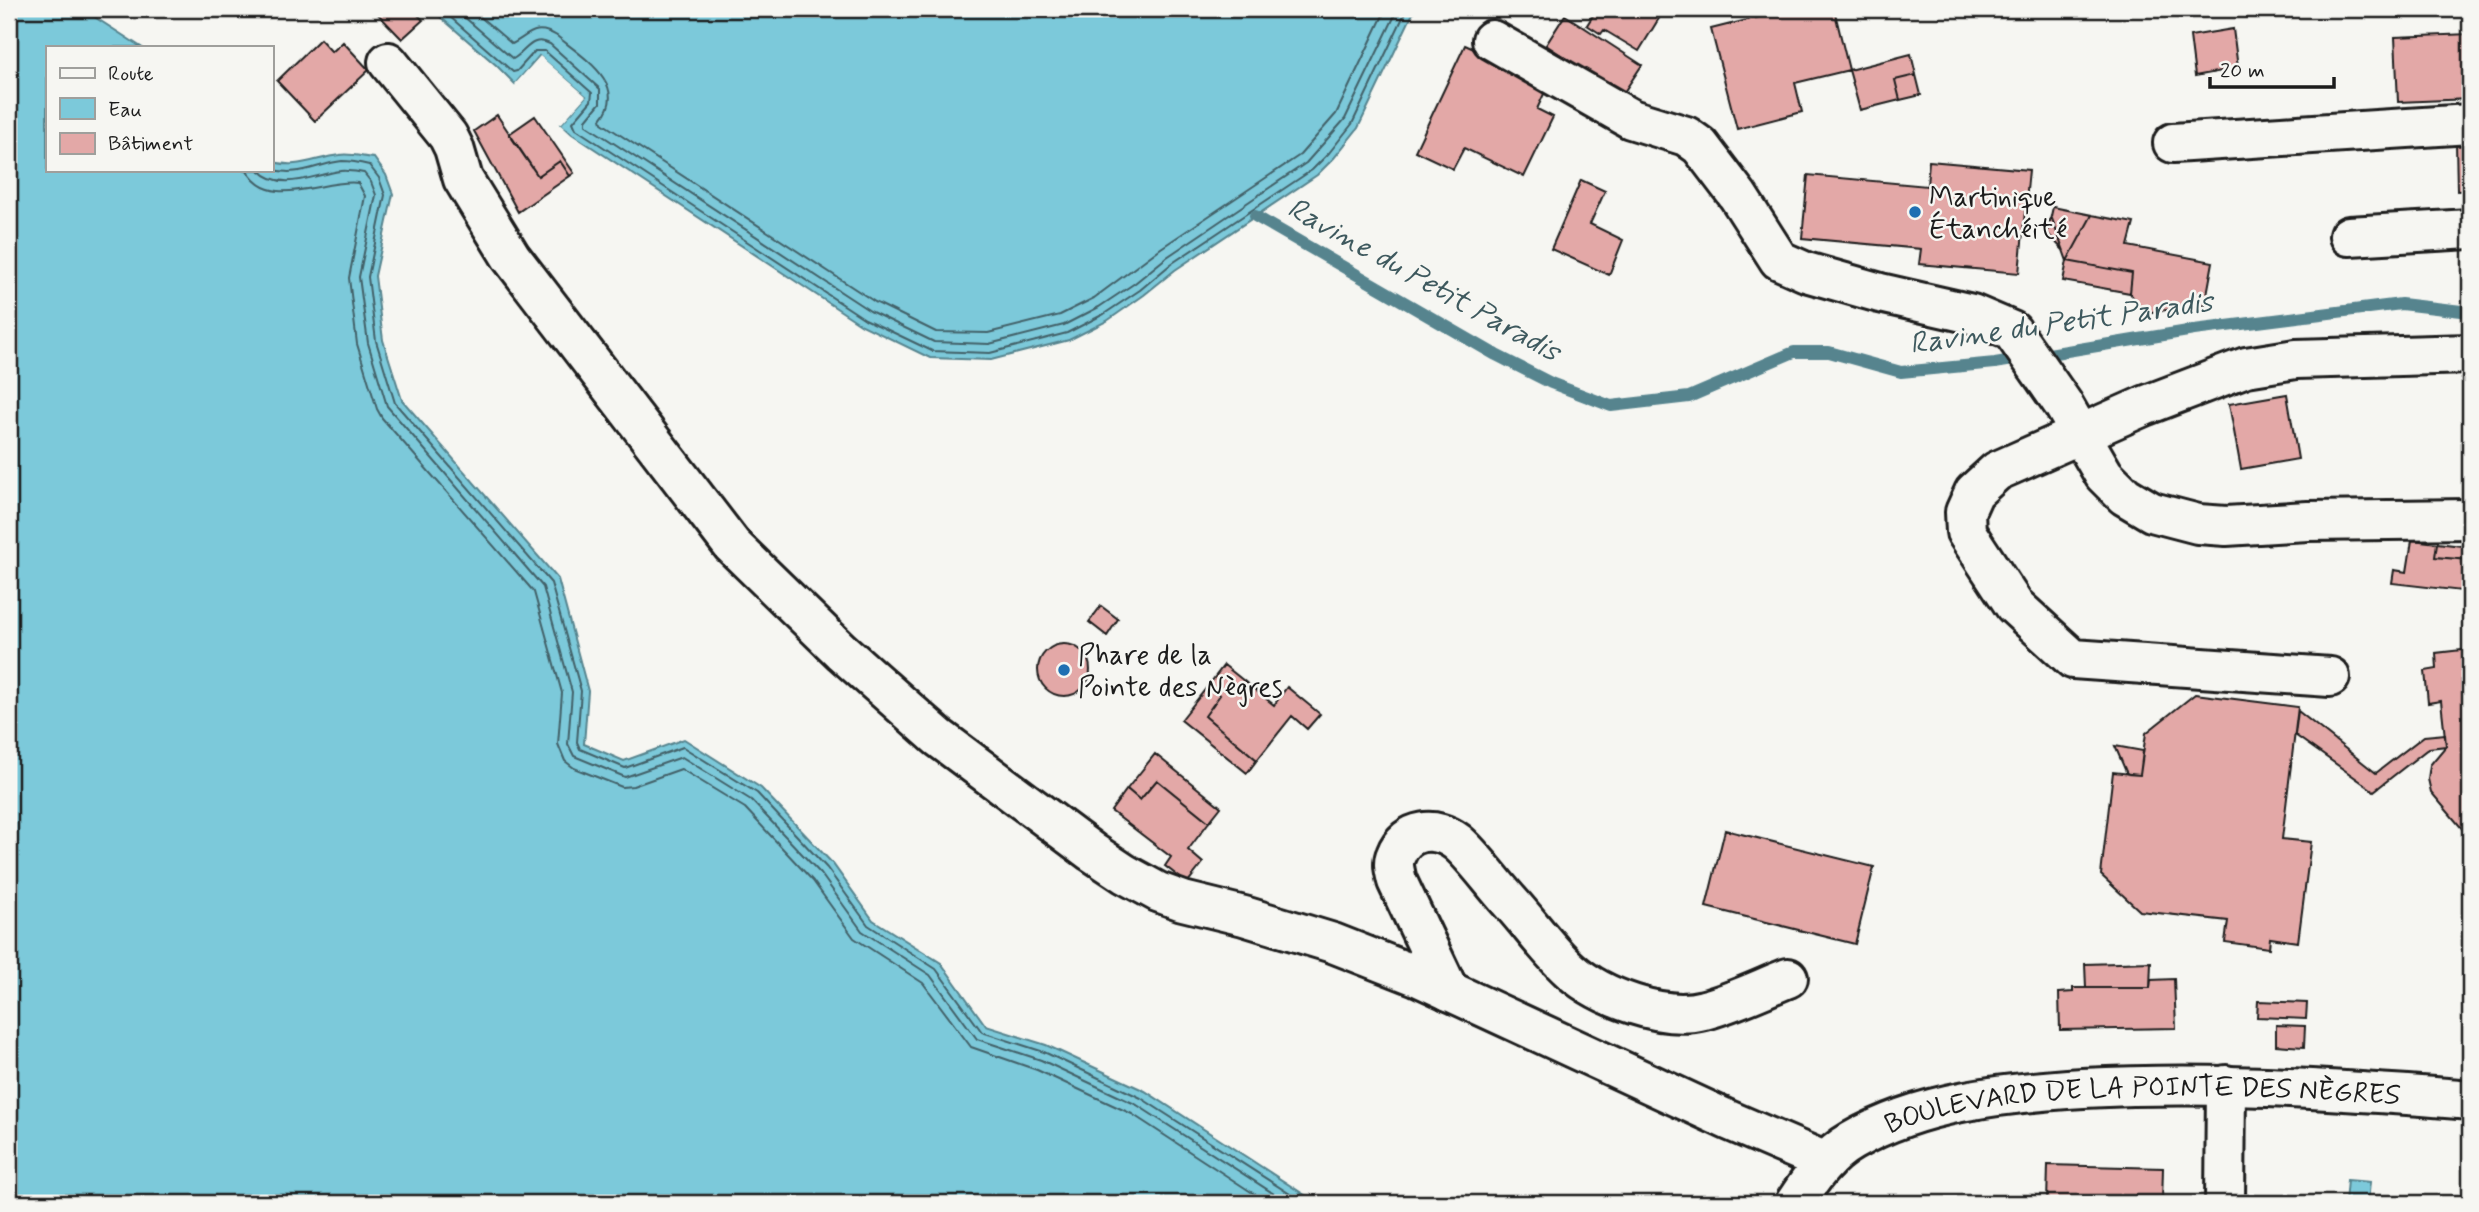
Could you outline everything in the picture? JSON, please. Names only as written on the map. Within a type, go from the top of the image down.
[{"type":"street","points":[[1492,40],[1631,119],[1686,136],[1700,146],[1738,196],[1779,260],[1806,272],[1880,293],[1972,314],[2012,331],[2044,376],[2104,475],[2125,496],[2152,512],[2198,524],[2226,526],[2308,520],[2470,519]]},
{"type":"street","points":[[388,62],[448,136],[463,178],[511,257],[732,545],[841,651],[937,737],[1092,852],[1158,892],[1333,943],[1417,976],[1728,1120],[1812,1188]]},
{"type":"street","points":[[2174,144],[2470,124]]},
{"type":"street","points":[[2349,236],[2470,229]]},
{"type":"street","points":[[2330,677],[2073,659],[2014,605],[1966,532],[1965,512],[1974,492],[1997,471],[2144,406],[2246,367],[2296,359],[2470,354]]},
{"type":"street","points":[[1449,991],[1396,874],[1395,856],[1404,841],[1418,832],[1430,830],[1457,842],[1571,971],[1611,995],[1638,1006],[1672,1014],[1703,1011],[1788,978]]},
{"type":"street","name":"BOULEVARD DE LA POINTE DES NÈGRES","points":[[1812,1188],[1850,1142],[1886,1125],[1949,1104],[2033,1091],[2138,1085],[2227,1085],[2470,1100]]},
{"type":"street","points":[[2225,1203],[2227,1085]]},
{"type":"water","points":[[9,9],[82,9],[139,46],[46,46],[46,172],[273,172],[273,161],[297,164],[330,156],[352,155],[374,158],[386,175],[393,194],[375,276],[383,340],[402,400],[558,579],[588,691],[584,744],[624,761],[684,739],[761,788],[833,864],[873,920],[941,963],[986,1026],[1046,1045],[1145,1091],[1317,1203],[9,1203]]},
{"type":"water","points":[[431,9],[1415,9],[1358,128],[1317,175],[1175,270],[1107,321],[1069,340],[991,360],[930,358],[862,325],[572,134],[561,124],[586,96],[539,56],[515,84]]},
{"type":"water","points":[[2347,1180],[2370,1182],[2368,1203],[2345,1203]]},
{"type":"pier","points":[[540,56],[586,96],[561,124],[558,122],[581,96],[540,60],[517,86],[515,84]]},
{"type":"building","points":[[373,9],[412,9],[423,20],[402,39]]},
{"type":"building","points":[[1597,9],[1650,9],[1661,15],[1639,51],[1604,30],[1601,34],[1587,25]]},
{"type":"building","points":[[1791,9],[1834,9],[1849,70],[1795,83],[1802,112],[1737,129],[1711,29]]},
{"type":"building","points":[[1565,15],[1642,65],[1622,95],[1546,45]]},
{"type":"building","points":[[2233,29],[2238,68],[2195,76],[2190,36]]},
{"type":"building","points":[[2470,34],[2470,99],[2398,102],[2395,37]]},
{"type":"building","points":[[320,39],[332,52],[343,42],[369,70],[315,121],[277,81]]},
{"type":"building","points":[[1465,45],[1549,83],[1537,109],[1553,117],[1524,177],[1464,148],[1453,169],[1415,151]]},
{"type":"building","points":[[1911,54],[1916,75],[1895,80],[1900,100],[1860,110],[1849,70]]},
{"type":"building","points":[[1916,75],[1921,95],[1900,100],[1895,80]]},
{"type":"building","points":[[497,115],[538,176],[560,161],[570,176],[518,212],[474,131]]},
{"type":"building","points":[[535,116],[574,173],[570,176],[560,161],[538,176],[509,134]]},
{"type":"building","points":[[2470,141],[2470,190],[2457,191],[2456,142]]},
{"type":"building","name":"Martinique Étanchéité","points":[[1929,161],[2029,170],[2019,273],[1919,264],[1921,249],[1802,238],[1808,175],[1927,186]]},
{"type":"building","points":[[1581,180],[1605,191],[1590,224],[1623,240],[1609,275],[1551,249]]},
{"type":"building","points":[[2053,207],[2092,215],[2067,261],[2051,216]]},
{"type":"building","points":[[2092,215],[2134,223],[2128,246],[2213,262],[2205,305],[2144,313],[2130,293],[2132,273],[2067,261]]},
{"type":"building","points":[[2051,216],[2064,251],[2047,233]]},
{"type":"building","points":[[2067,261],[2132,273],[2130,293],[2063,281]]},
{"type":"building","points":[[2287,394],[2298,459],[2241,469],[2229,404]]},
{"type":"building","points":[[2412,540],[2437,543],[2435,557],[2470,560],[2470,592],[2392,583],[2394,570],[2407,572]]},
{"type":"building","points":[[2437,543],[2470,547],[2470,560],[2435,557]]},
{"type":"building","points":[[1101,606],[1118,619],[1107,636],[1089,622]]},
{"type":"building","name":"Phare de la Pointe des Nègres","points":[[1064,644],[1074,646],[1082,652],[1088,660],[1088,680],[1082,688],[1074,694],[1064,696],[1054,694],[1046,688],[1040,680],[1038,670],[1040,660],[1046,652],[1054,646]]},
{"type":"building","points":[[2470,649],[2470,838],[2431,792],[2428,779],[2430,765],[2446,746],[2441,701],[2428,703],[2425,671],[2437,669],[2436,653]]},
{"type":"building","points":[[1224,665],[1274,705],[1287,687],[1320,714],[1307,729],[1292,716],[1257,760],[1205,716],[1220,695],[1208,686]]},
{"type":"building","points":[[1208,686],[1220,695],[1205,716],[1257,760],[1247,773],[1181,720]]},
{"type":"building","points":[[2195,694],[2298,707],[2282,839],[2311,842],[2298,942],[2270,938],[2269,948],[2225,942],[2228,921],[2140,911],[2101,875],[2113,772],[2140,775],[2146,733]]},
{"type":"building","points":[[2298,711],[2376,773],[2424,736],[2445,734],[2446,746],[2429,748],[2374,791],[2295,735]]},
{"type":"building","points":[[2115,746],[2143,751],[2140,775],[2127,774]]},
{"type":"building","points":[[1155,754],[1221,807],[1209,822],[1157,780],[1140,800],[1127,789]]},
{"type":"building","points":[[1157,780],[1209,822],[1188,850],[1203,863],[1187,883],[1165,866],[1171,857],[1111,811],[1127,789],[1140,800]]},
{"type":"building","points":[[1725,830],[1874,867],[1855,944],[1706,907]]},
{"type":"building","points":[[2151,962],[2150,988],[2086,988],[2085,964]]},
{"type":"building","points":[[2174,979],[2176,1028],[2060,1030],[2059,993],[2073,992],[2073,988],[2150,988],[2151,980]]},
{"type":"building","points":[[2258,1001],[2307,1003],[2306,1019],[2257,1017]]},
{"type":"building","points":[[2276,1025],[2305,1026],[2304,1047],[2276,1045]]},
{"type":"building","points":[[2048,1165],[2163,1168],[2162,1203],[2047,1203]]},
{"type":"waterway","name":"Ravine du Petit Paradis","points":[[1255,216],[1496,355],[1551,383],[1611,406],[1689,397],[1794,352],[1829,352],[1901,372],[1995,363],[2194,330],[2401,304],[2470,312]]},
{"type":"place","name":"Martinique Étanchéité","points":[[1915,212]]},
{"type":"place","name":"Phare de la Pointe des Nègres","points":[[1064,670]]}]
